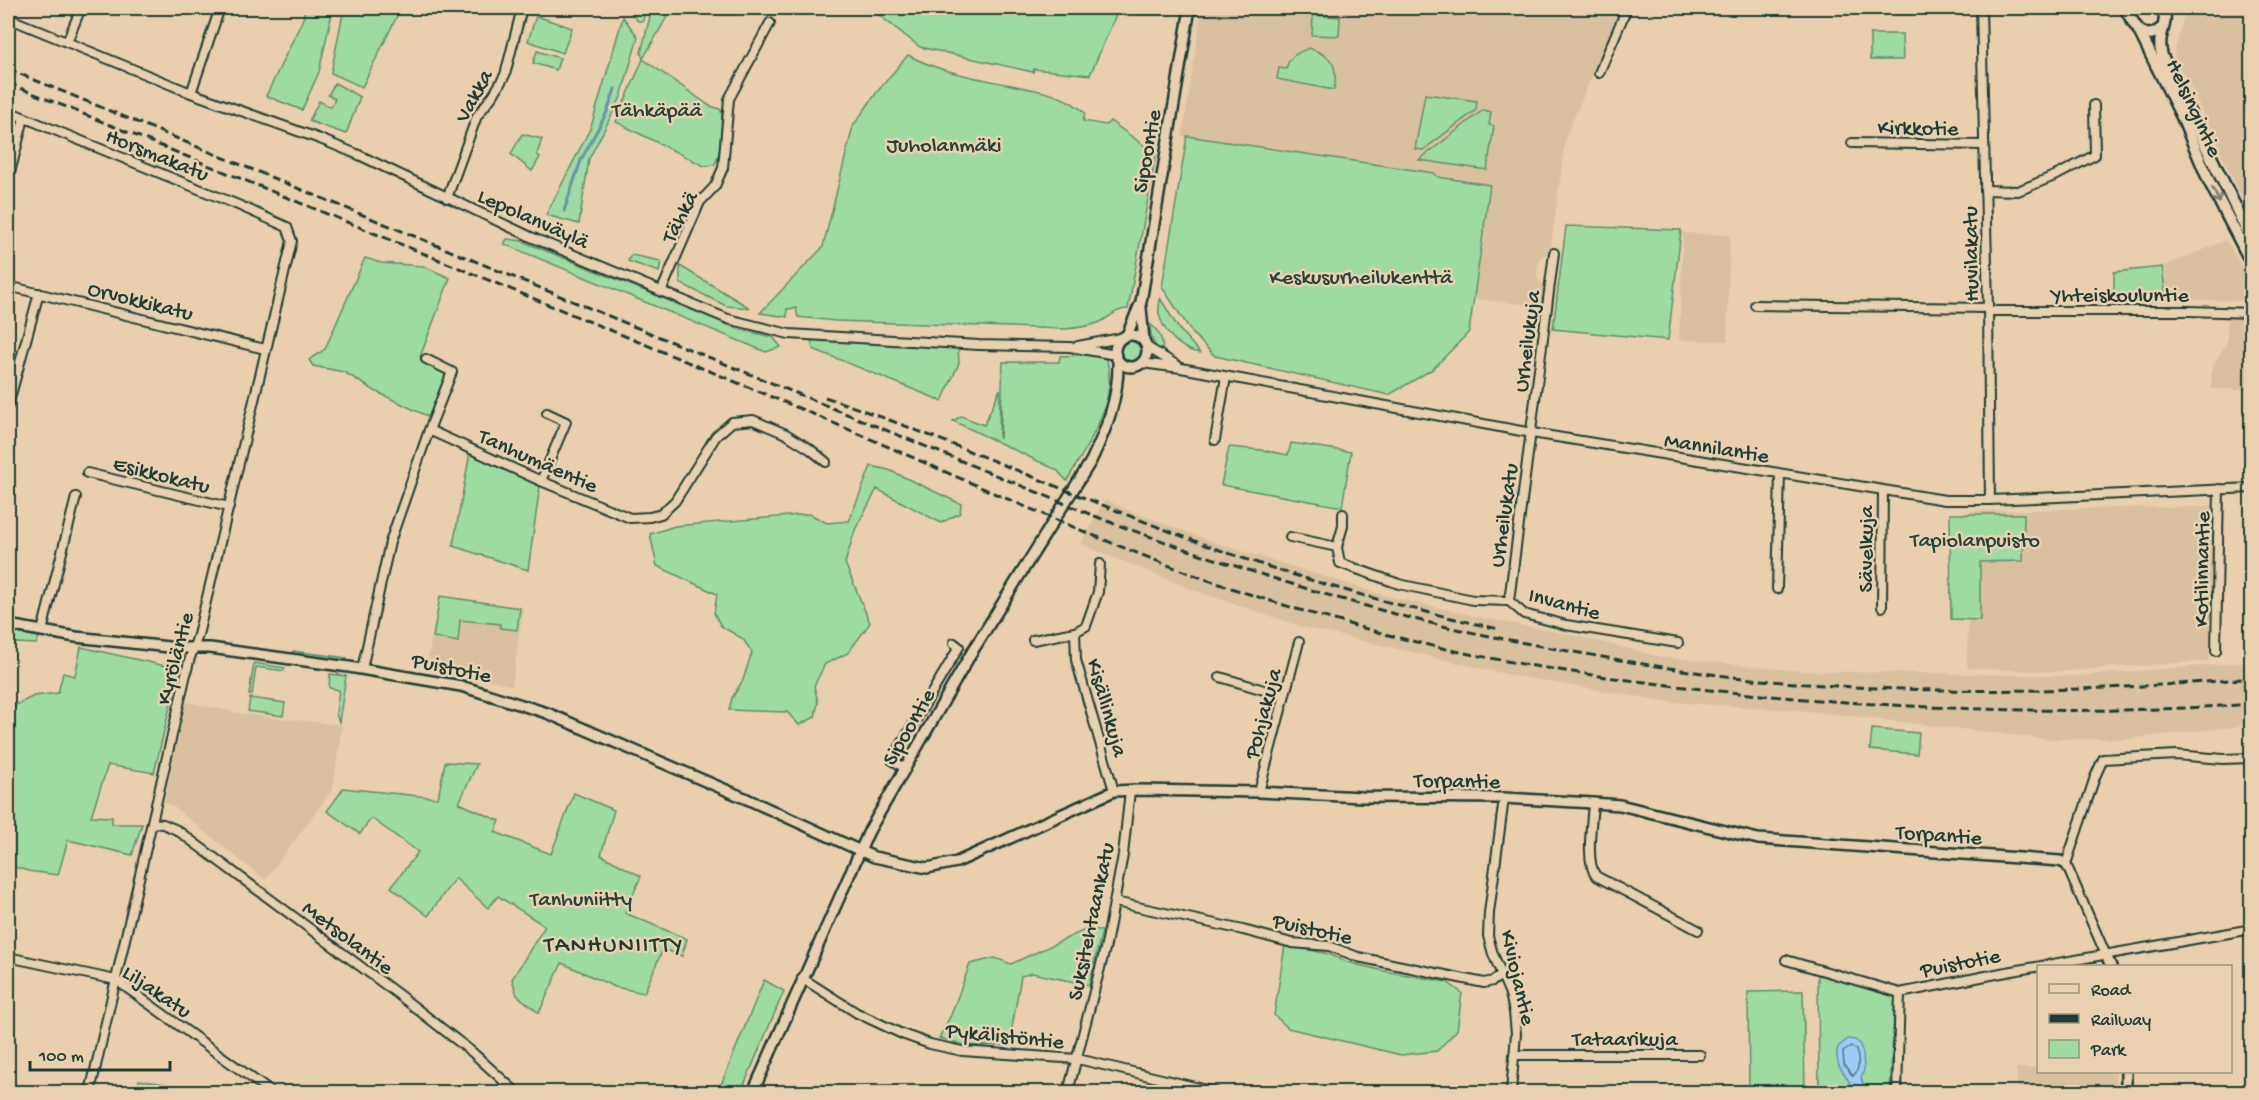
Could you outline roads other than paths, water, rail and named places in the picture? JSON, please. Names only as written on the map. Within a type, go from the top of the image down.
[{"type":"main road","name":"Helsingintie","points":[[2131,10],[2134,25],[2182,117],[2209,181],[2252,264]]},
{"type":"main road","name":"Helsingintie","points":[[2165,15],[2159,40],[2162,56],[2252,242]]},
{"type":"main road","points":[[2139,31],[2153,33],[2165,15]]},
{"type":"street","points":[[67,42],[81,8]]},
{"type":"street","points":[[191,93],[220,8]]},
{"type":"street","name":"Vakka","points":[[447,198],[477,116],[494,94],[504,75],[522,8]]},
{"type":"street","name":"Sipoontie","points":[[1145,344],[1141,302],[1191,8]]},
{"type":"street","points":[[1599,73],[1627,8]]},
{"type":"street","name":"Huvilakatu","points":[[1981,8],[1990,500]]},
{"type":"street","name":"Lepolanväylä","points":[[8,18],[191,93],[359,155],[531,237],[728,319],[789,334],[1070,348],[1117,358]]},
{"type":"street","name":"Tähkä","points":[[661,292],[700,202],[717,182],[723,168],[729,99],[771,23]]},
{"type":"street","points":[[1985,190],[2018,190],[2059,174],[2095,155],[2094,105]]},
{"type":"street","name":"Horsmakatu","points":[[8,111],[238,205],[287,227],[291,232]]},
{"type":"street","points":[[8,181],[24,118]]},
{"type":"street","name":"Kirkkotie","points":[[1852,143],[1984,145]]},
{"type":"street","name":"Kyröläntie","points":[[90,1092],[193,648],[292,241],[291,232]]},
{"type":"street","name":"Urheilukuja","points":[[1532,433],[1554,253]]},
{"type":"street","name":"Orvokkikatu","points":[[8,286],[265,349]]},
{"type":"street","points":[[8,406],[39,293]]},
{"type":"street","name":"Sipoontie","points":[[1124,336],[1141,302]]},
{"type":"street","name":"Yhteiskouluntie","points":[[1755,305],[1988,310],[2189,310],[2252,313]]},
{"type":"street","points":[[1124,336],[1139,337],[1145,344],[1145,359],[1138,365],[1130,367],[1117,358],[1115,349],[1124,336]]},
{"type":"street","name":"Lepolanväylä","points":[[1070,348],[1124,336]]},
{"type":"street","name":"Mannilantie","points":[[1145,344],[1182,368]]},
{"type":"street","name":"Sipoontie","points":[[753,1092],[860,850],[972,652],[1091,461],[1106,429],[1117,392],[1117,358]]},
{"type":"street","points":[[362,669],[390,542],[452,372],[426,359]]},
{"type":"street","name":"Sipoontie","points":[[1117,392],[1138,365]]},
{"type":"street","name":"Mannilantie","points":[[1138,365],[1182,368],[1532,433],[1945,500],[2252,488]]},
{"type":"street","points":[[1215,440],[1226,377]]},
{"type":"street","points":[[541,481],[566,422],[547,413]]},
{"type":"street","name":"Tanhumäentie","points":[[429,430],[541,481],[630,518],[661,514],[675,501],[716,436],[732,422],[753,420],[786,434],[826,462]]},
{"type":"street","name":"Urheilukatu","points":[[1509,602],[1532,433]]},
{"type":"street","name":"Esikkokatu","points":[[87,473],[229,507]]},
{"type":"street","points":[[1777,589],[1780,474]]},
{"type":"street","name":"Kotilinnantie","points":[[2216,651],[2219,489]]},
{"type":"street","name":"Sävelkuja","points":[[1882,607],[1883,491]]},
{"type":"street","points":[[42,631],[76,497]]},
{"type":"street","points":[[1290,537],[1337,547],[1343,526],[1343,514]]},
{"type":"street","name":"Invantie","points":[[1337,547],[1340,563],[1399,584],[1473,600],[1509,602],[1524,614],[1566,625],[1678,643]]},
{"type":"street","name":"Kisällinkuja","points":[[1033,640],[1075,632],[1086,627],[1098,592],[1100,564]]},
{"type":"street","name":"Puistotie","points":[[8,625],[178,648],[362,669],[460,686],[547,713],[860,850]]},
{"type":"street","name":"Kisällinkuja","points":[[1075,632],[1076,660],[1114,791]]},
{"type":"street","name":"Pohjakuja","points":[[1258,792],[1299,642]]},
{"type":"street","points":[[906,769],[892,760],[959,647],[954,643]]},
{"type":"street","points":[[1220,677],[1284,696]]},
{"type":"street","points":[[2111,965],[2066,864],[2103,759],[2171,754],[2223,759],[2252,758]]},
{"type":"street","name":"Torpantie","points":[[860,850],[874,857],[927,868],[957,862],[1114,791],[1130,790],[1258,792],[1362,797],[1504,798],[1620,805],[1758,839],[2060,861],[2066,864]]},
{"type":"street","name":"Suksitehtaankatu","points":[[1068,1092],[1115,902],[1130,790]]},
{"type":"street","name":"Kiviojantie","points":[[1504,798],[1488,936],[1514,1011],[1516,1034],[1511,1092]]},
{"type":"street","points":[[1593,803],[1590,859],[1592,871],[1596,876],[1698,930]]},
{"type":"street","name":"Metsolantie","points":[[152,823],[163,824],[177,831],[259,889],[472,1052],[516,1092]]},
{"type":"street","name":"Puistotie","points":[[1115,902],[1243,930],[1292,944],[1329,946],[1358,957],[1484,983],[1493,981],[1501,975]]},
{"type":"street","name":"Puistotie","points":[[2052,965],[2252,929]]},
{"type":"street","name":"Liljakatu","points":[[8,957],[116,980],[271,1092]]},
{"type":"street","name":"Puistotie","points":[[1786,960],[1900,993],[2037,968]]},
{"type":"street","name":"Pykälistöntie","points":[[802,978],[856,1013],[930,1044],[962,1051],[1078,1059],[1216,1092]]},
{"type":"street","points":[[1897,1092],[1900,993]]},
{"type":"street","name":"Tataarikuja","points":[[1514,1055],[1700,1055]]},
{"type":"street","points":[[2126,1073],[2126,1092]]},
{"type":"water","points":[[1848,1039],[1859,1043],[1863,1053],[1864,1070],[1861,1078],[1866,1092],[1853,1092],[1852,1086],[1840,1067],[1838,1047]]},
{"type":"waterway","points":[[564,211],[581,160],[607,112],[615,89]]},
{"type":"railway","points":[[8,69],[1107,521],[1259,574],[1375,609],[1503,639],[1557,649],[1705,673],[1795,683],[1909,689],[2024,690],[2081,689],[2252,678]]},
{"type":"railway","points":[[8,83],[796,407],[1130,550],[1234,589],[1347,624],[1443,648],[1521,664],[1719,691],[1785,697],[1985,709],[2119,710],[2252,704]]},
{"type":"railway","points":[[825,397],[921,432],[1158,527],[1242,558],[1351,592],[1499,629]]},
{"type":"district","name":"TANHUNIITTY","points":[[614,943]]},
{"type":"park label","name":"Tähkäpää","points":[[657,108]]},
{"type":"park label","name":"Juholanmäki","points":[[944,143]]},
{"type":"park label","name":"Keskusurheilukenttä","points":[[1361,275]]},
{"type":"park label","name":"Tapiolanpuisto","points":[[1975,538]]},
{"type":"park label","name":"Tanhuniitty","points":[[581,897]]}]
